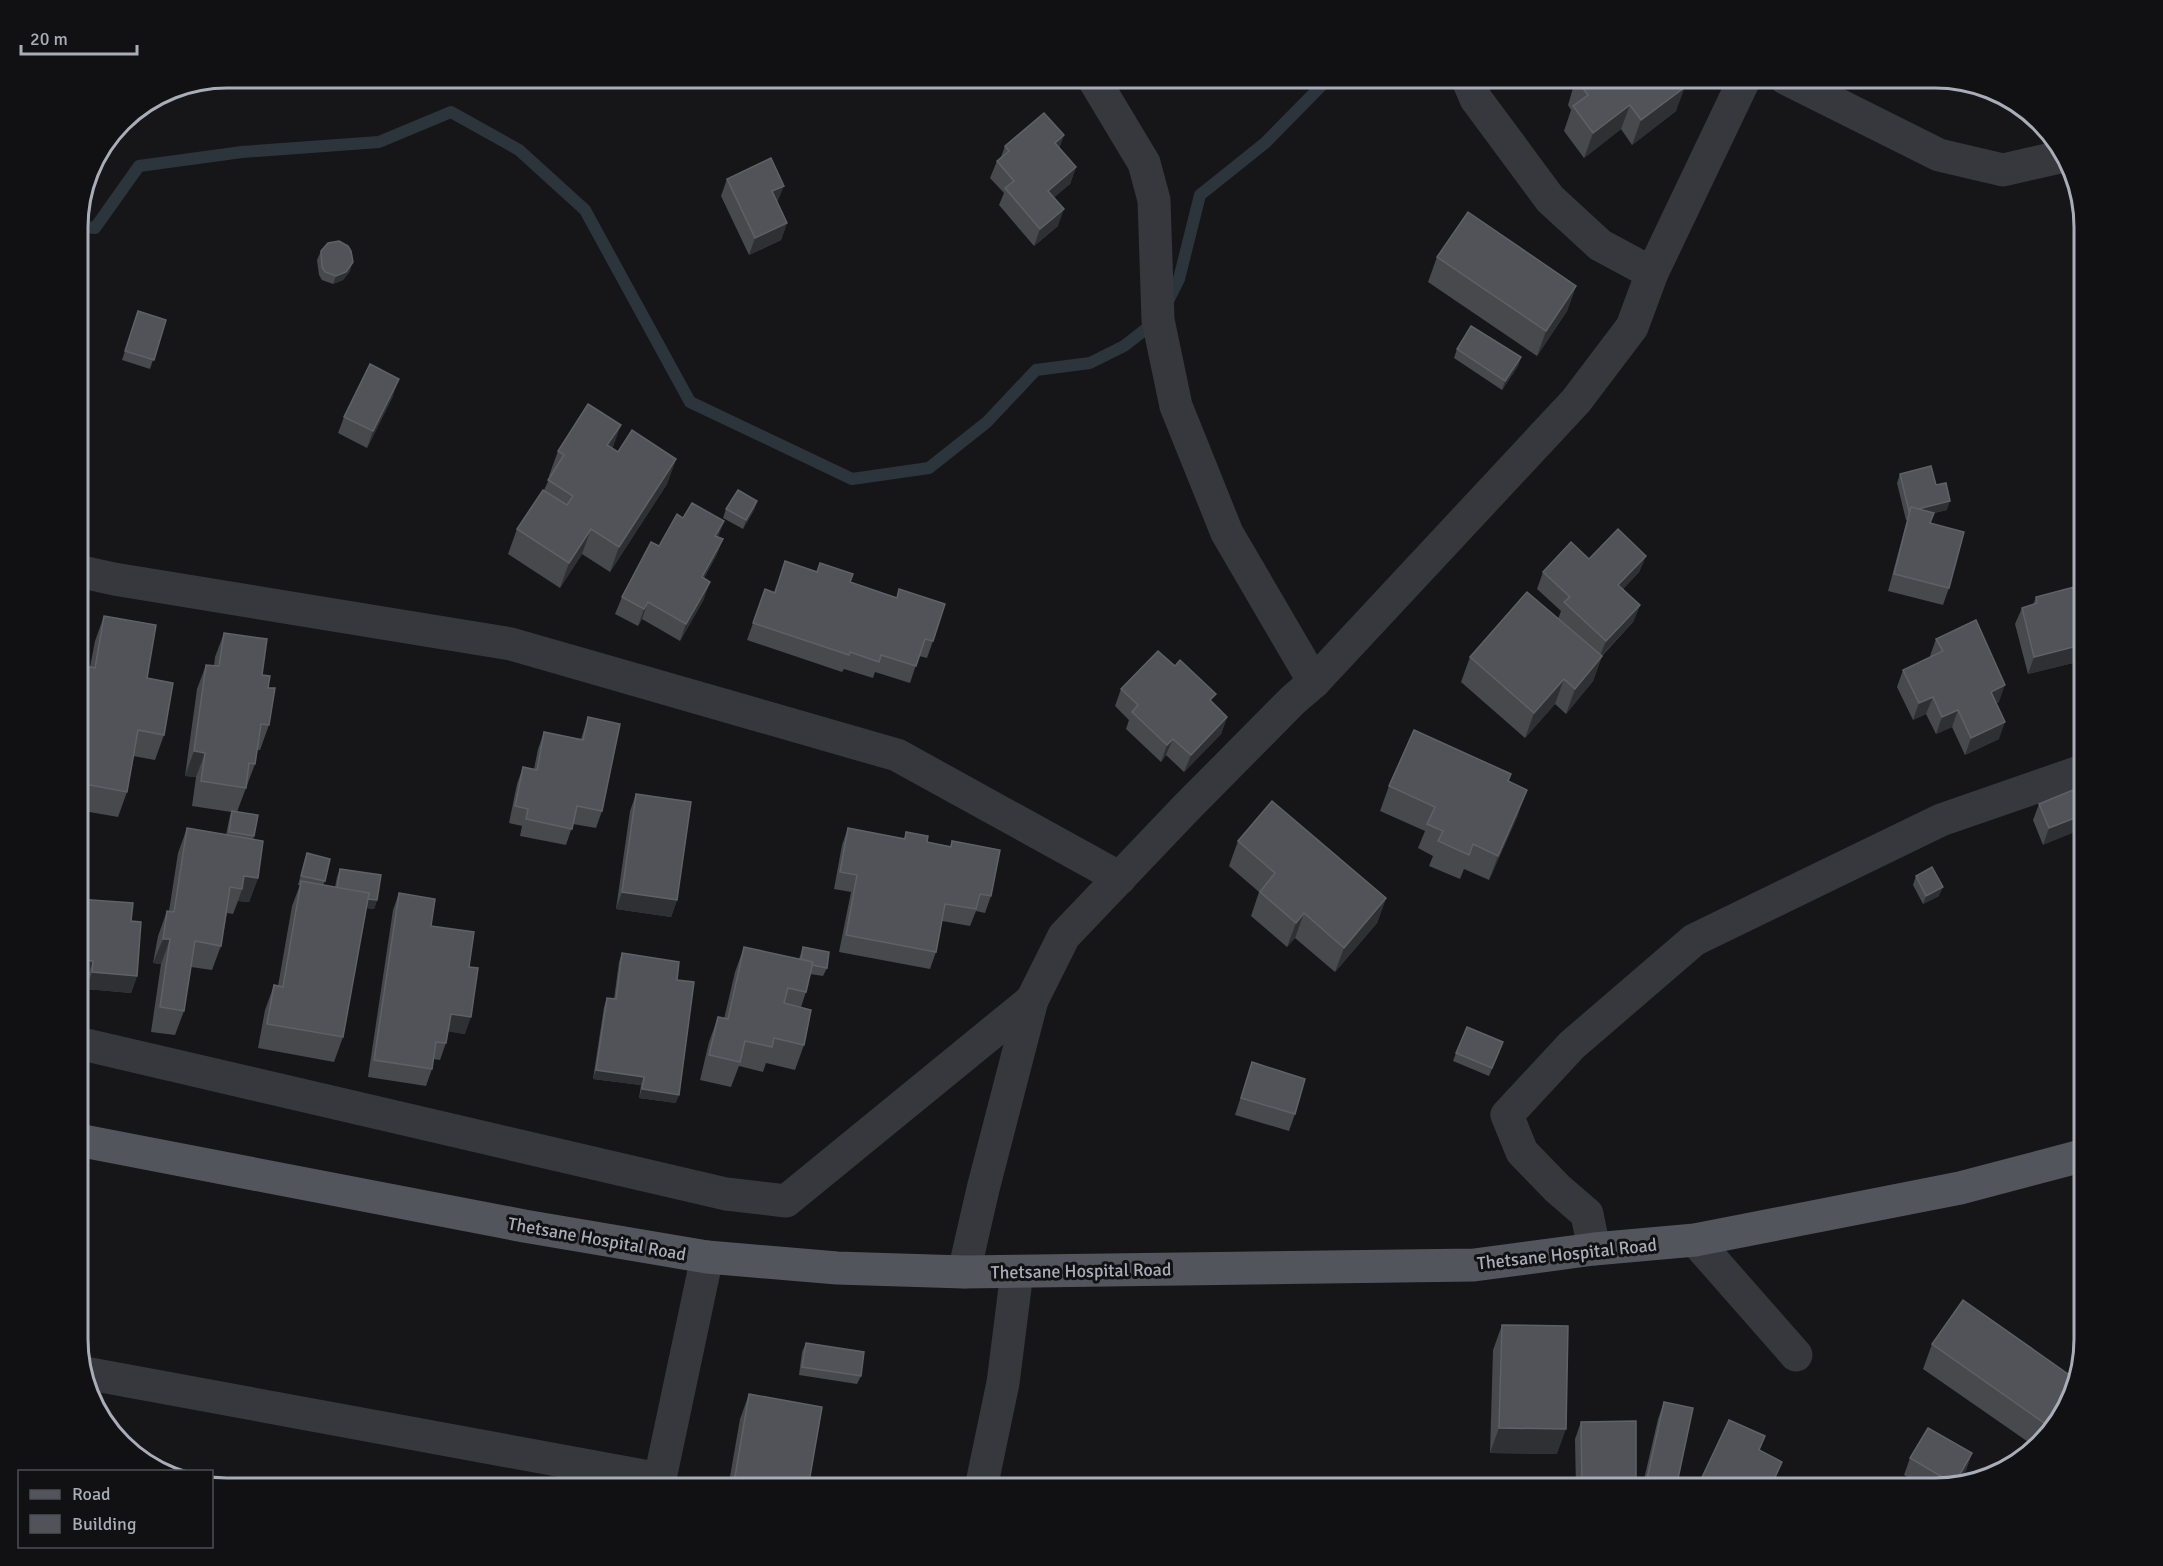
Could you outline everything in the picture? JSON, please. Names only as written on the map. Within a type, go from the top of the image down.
[{"type":"main road","name":"Thetsane Hospital Road","points":[[89,1142],[524,1226],[706,1257],[837,1268],[964,1272],[1474,1265],[1695,1240],[1960,1188],[2074,1158]]},
{"type":"street","points":[[1100,89],[1144,163],[1154,200],[1158,320],[1176,406],[1227,533],[1314,682]]},
{"type":"street","points":[[1472,89],[1476,99],[1550,199],[1600,245],[1652,273]]},
{"type":"street","points":[[964,1272],[1032,1000],[1064,936],[1195,799],[1293,700],[1314,682],[1576,401],[1632,327],[1652,273],[1740,89]]},
{"type":"street","points":[[1807,89],[1939,154],[2003,170],[2056,159]]},
{"type":"street","points":[[89,573],[511,644],[897,755],[1120,878]]},
{"type":"street","points":[[1594,1250],[1587,1214],[1558,1189],[1522,1152],[1507,1115],[1572,1045],[1694,940],[1941,820],[2074,774]]},
{"type":"street","points":[[89,1045],[726,1194],[786,1201],[1032,1000]]},
{"type":"street","points":[[1695,1240],[1796,1355]]},
{"type":"street","points":[[660,1478],[706,1257]]},
{"type":"street","points":[[983,1478],[1004,1383],[1017,1272]]},
{"type":"street","points":[[93,1373],[633,1478]]},
{"type":"building","points":[[1584,89],[1682,89],[1641,120],[1630,105],[1593,133],[1573,106],[1588,95]]},
{"type":"building","points":[[1044,113],[1064,135],[1055,143],[1076,167],[1048,191],[1064,209],[1040,229],[1005,188],[1014,181],[997,161],[1009,151],[1005,146]]},
{"type":"building","points":[[771,158],[784,186],[772,191],[787,223],[755,238],[727,179]]},
{"type":"building","points":[[1468,212],[1576,286],[1546,331],[1437,257]]},
{"type":"building","points":[[339,241],[348,246],[353,262],[346,272],[336,276],[325,272],[322,267],[321,251],[328,243]]},
{"type":"building","points":[[138,311],[166,320],[154,360],[125,351]]},
{"type":"building","points":[[1471,326],[1521,357],[1505,381],[1457,349]]},
{"type":"building","points":[[370,364],[399,379],[373,431],[344,417]]},
{"type":"building","points":[[588,404],[621,425],[607,445],[618,452],[632,430],[676,459],[619,547],[591,529],[569,563],[517,529],[543,490],[567,505],[573,496],[548,480],[564,455],[558,451]]},
{"type":"building","points":[[1931,466],[1936,485],[1946,483],[1950,501],[1918,509],[1911,507],[1909,511],[1900,474]]},
{"type":"building","points":[[738,490],[757,501],[746,520],[726,509]]},
{"type":"building","points":[[692,503],[724,521],[715,536],[723,539],[702,577],[710,582],[686,624],[648,602],[644,609],[622,597],[651,542],[659,546],[677,514],[683,518]]},
{"type":"building","points":[[1911,507],[1934,513],[1930,523],[1964,532],[1949,588],[1894,574]]},
{"type":"building","points":[[1618,529],[1646,556],[1618,585],[1640,605],[1606,641],[1564,602],[1570,597],[1543,572],[1571,542],[1589,559]]},
{"type":"building","points":[[785,561],[817,572],[820,563],[853,574],[850,582],[897,598],[899,589],[945,604],[933,641],[925,639],[916,666],[881,655],[879,662],[850,652],[849,655],[753,623],[765,589],[775,593]]},
{"type":"building","points":[[2074,587],[2074,647],[2034,657],[2022,608],[2037,603],[2036,597]]},
{"type":"building","points":[[1527,592],[1602,656],[1575,689],[1564,679],[1534,713],[1470,657]]},
{"type":"building","points":[[104,616],[156,625],[147,678],[173,683],[164,735],[138,730],[127,792],[89,785],[89,667],[95,668]]},
{"type":"building","points":[[1976,620],[2005,685],[1991,692],[2005,722],[1971,738],[1958,710],[1942,717],[1933,697],[1919,703],[1903,670],[1943,651],[1936,639]]},
{"type":"building","points":[[224,633],[267,639],[262,675],[270,676],[268,688],[275,688],[269,725],[261,724],[255,764],[249,763],[246,788],[201,781],[205,753],[194,751],[206,665],[219,666]]},
{"type":"building","points":[[1158,651],[1175,666],[1180,660],[1216,694],[1210,700],[1227,717],[1191,755],[1173,739],[1167,745],[1132,712],[1138,705],[1121,689]]},
{"type":"building","points":[[588,717],[620,724],[602,811],[577,806],[572,829],[526,819],[528,809],[515,806],[523,767],[537,770],[544,732],[583,740]]},
{"type":"building","points":[[1414,730],[1511,774],[1508,781],[1527,790],[1498,856],[1473,844],[1469,855],[1438,841],[1443,831],[1427,824],[1435,807],[1389,786]]},
{"type":"building","points":[[2074,790],[2074,818],[2049,828],[2039,804]]},
{"type":"building","points":[[636,794],[691,802],[677,900],[622,892]]},
{"type":"building","points":[[1272,801],[1386,898],[1344,948],[1304,913],[1296,923],[1260,892],[1275,873],[1238,841]]},
{"type":"building","points":[[232,811],[258,815],[254,836],[229,832]]},
{"type":"building","points":[[187,828],[263,841],[258,878],[244,876],[242,889],[230,887],[221,946],[195,941],[184,1011],[160,1007],[170,939],[163,939],[167,911],[174,912]]},
{"type":"building","points":[[848,828],[905,839],[906,832],[928,836],[927,842],[951,847],[952,841],[1000,850],[991,896],[980,894],[976,909],[945,904],[936,952],[846,935],[857,875],[840,872]]},
{"type":"building","points":[[307,853],[330,859],[325,881],[301,876]]},
{"type":"building","points":[[1932,867],[1943,887],[1926,896],[1916,876]]},
{"type":"building","points":[[340,869],[381,875],[377,900],[368,899],[369,893],[337,888]]},
{"type":"building","points":[[301,881],[369,893],[343,1037],[267,1024],[274,985],[283,987]]},
{"type":"building","points":[[399,893],[435,899],[431,926],[474,932],[469,967],[478,968],[471,1017],[451,1014],[446,1043],[436,1042],[432,1069],[374,1060]]},
{"type":"building","points":[[89,900],[133,903],[131,921],[141,922],[137,976],[92,972],[93,961],[89,961]]},
{"type":"building","points":[[744,947],[813,962],[806,992],[788,988],[784,1003],[811,1010],[804,1045],[774,1038],[772,1047],[745,1041],[740,1062],[709,1055],[718,1017],[728,1019]]},
{"type":"building","points":[[803,947],[829,952],[827,968],[812,965],[813,962],[801,959]]},
{"type":"building","points":[[622,953],[679,962],[677,980],[694,982],[679,1095],[642,1089],[644,1077],[596,1070],[607,998],[616,999]]},
{"type":"building","points":[[1467,1027],[1503,1042],[1492,1068],[1456,1053]]},
{"type":"building","points":[[1252,1062],[1305,1079],[1295,1114],[1241,1098]]},
{"type":"building","points":[[1963,1300],[2069,1375],[2064,1392],[2045,1424],[1932,1344]]},
{"type":"building","points":[[1502,1325],[1568,1326],[1566,1429],[1499,1428]]},
{"type":"building","points":[[806,1343],[864,1352],[861,1376],[802,1367]]},
{"type":"building","points":[[749,1394],[822,1407],[810,1478],[735,1478]]},
{"type":"building","points":[[1664,1402],[1693,1408],[1678,1478],[1647,1478]]},
{"type":"building","points":[[1729,1420],[1765,1436],[1759,1450],[1782,1462],[1775,1478],[1702,1478]]},
{"type":"building","points":[[1636,1421],[1636,1478],[1582,1478],[1581,1422]]},
{"type":"building","points":[[1928,1428],[1972,1453],[1959,1475],[1943,1477],[1910,1458]]},
{"type":"waterway","points":[[1167,303],[1179,279],[1200,195],[1265,143],[1318,89]]},
{"type":"waterway","points":[[89,227],[95,228],[139,166],[242,152],[379,142],[451,112],[519,150],[585,210],[690,402],[852,479],[929,468],[987,422],[1036,370],[1090,363],[1124,346],[1155,322]]}]
